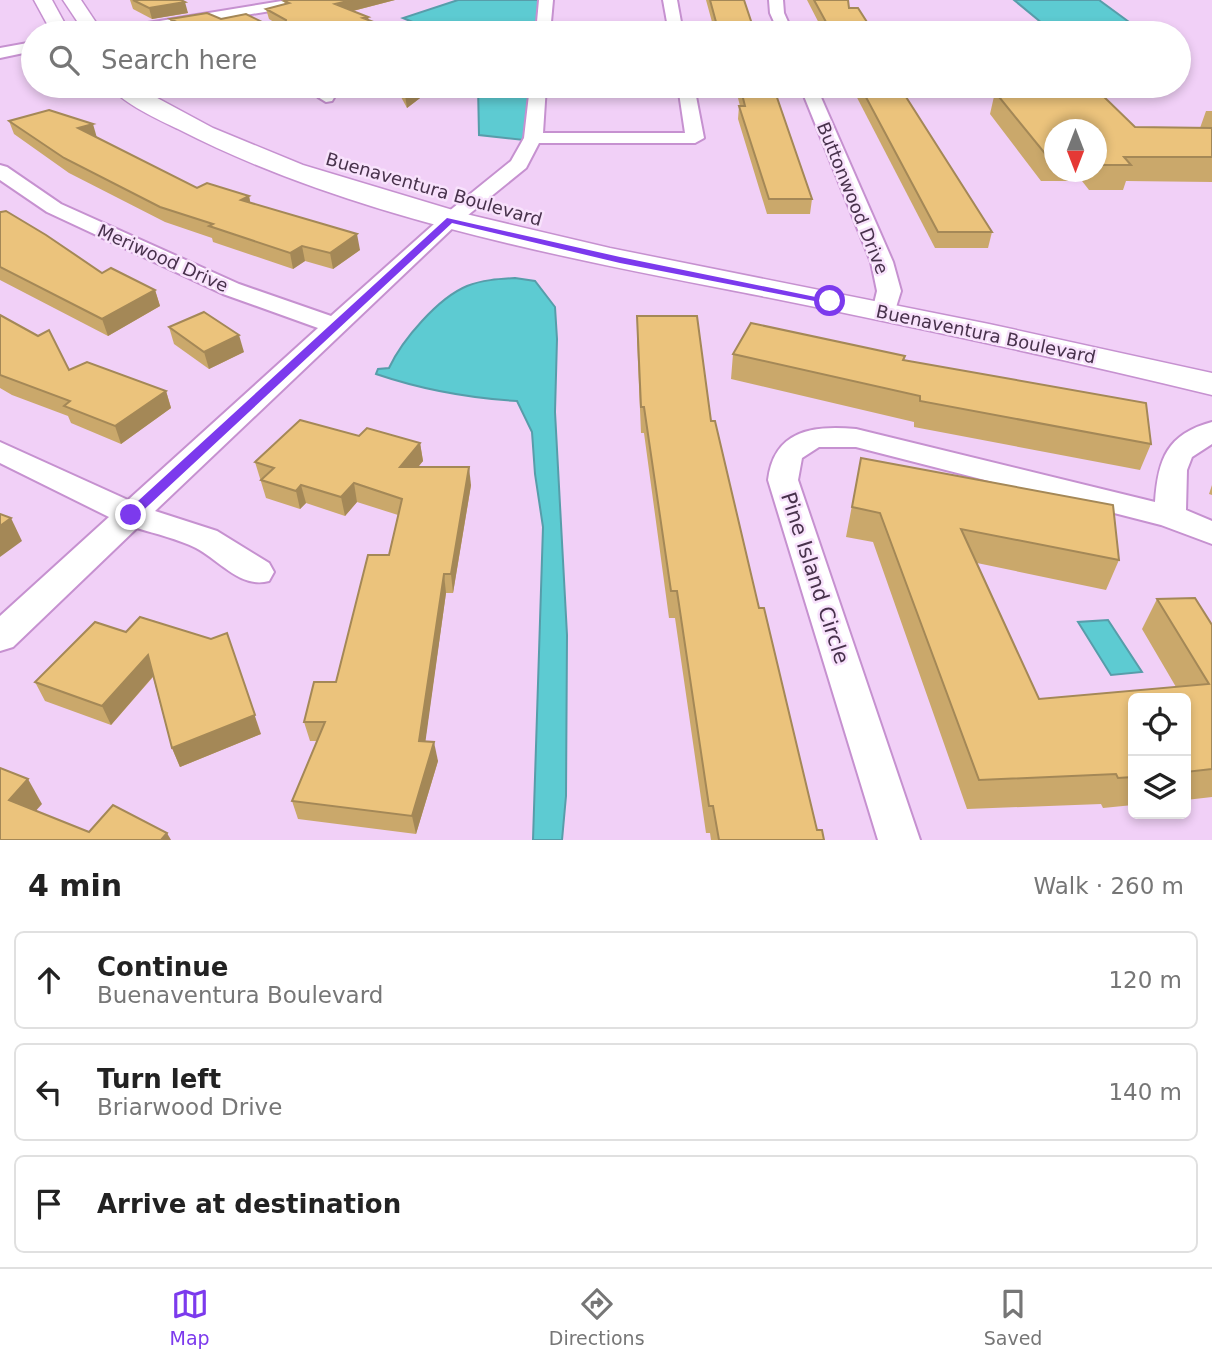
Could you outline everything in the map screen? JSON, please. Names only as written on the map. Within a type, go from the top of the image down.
[{"type":"main road","points":[[43,0],[54,21]]},
{"type":"main road","points":[[72,0],[86,21]]},
{"type":"main road","name":"Buenaventura Boulevard","points":[[138,98],[240,149],[309,176],[460,211],[620,260],[887,302],[1212,358]]},
{"type":"main road","name":"Buenaventura Boulevard","points":[[184,98],[265,137],[460,211]]},
{"type":"main road","name":"Buenaventura Boulevard","points":[[887,302],[1212,384]]},
{"type":"street","points":[[223,0],[256,21]]},
{"type":"street","points":[[184,21],[313,0]]},
{"type":"street","points":[[544,21],[546,0]]},
{"type":"street","points":[[670,0],[674,21]]},
{"type":"street","points":[[776,0],[781,21]]},
{"type":"street","points":[[0,53],[21,49]]},
{"type":"street","points":[[0,637],[460,211],[519,164],[533,138],[537,98]]},
{"type":"street","points":[[533,138],[695,138],[688,98]]},
{"type":"street","name":"Buttonwood Drive","points":[[813,98],[882,262],[887,302]]},
{"type":"street","name":"Meriwood Drive","points":[[0,171],[54,208],[231,289],[335,326]]},
{"type":"street","points":[[1170,516],[1172,470],[1179,453],[1212,431]]},
{"type":"street","name":"Pine Island Circle","points":[[899,840],[783,480],[783,465],[790,451],[818,437],[856,438],[1170,516],[1212,533]]},
{"type":"street","points":[[0,450],[131,515],[206,539],[257,572]]},
{"type":"shaded area","points":[[458,0],[541,0],[540,21],[410,21],[403,18]]},
{"type":"shaded area","points":[[1014,0],[1099,0],[1128,21],[1039,21]]},
{"type":"shaded area","points":[[478,98],[535,98],[533,141],[479,135]]},
{"type":"shaded area","points":[[515,278],[535,281],[555,307],[555,412],[567,635],[566,796],[562,840],[533,840],[543,527],[532,432],[517,401],[445,392],[376,374],[378,369],[389,368],[422,321],[444,300],[478,282]]},
{"type":"shaded area","points":[[1108,620],[1142,672],[1111,675],[1078,622]]},
{"type":"building","points":[[133,0],[181,0],[185,2],[149,8]]},
{"type":"building","points":[[352,0],[335,4],[368,17],[363,18],[371,21],[286,21],[266,9],[289,3],[284,1]]},
{"type":"building","points":[[710,0],[744,0],[751,21],[716,21]]},
{"type":"building","points":[[814,0],[848,0],[849,8],[858,8],[866,21],[825,21]]},
{"type":"building","points":[[207,13],[221,19],[246,14],[260,21],[170,19]]},
{"type":"building","points":[[743,98],[777,98],[812,199],[769,199],[739,106],[745,106]]},
{"type":"building","points":[[866,98],[907,98],[992,232],[938,232]]},
{"type":"building","points":[[1000,98],[1105,98],[1135,127],[1212,128],[1212,157],[1124,157],[1131,165],[1107,165],[1107,119],[1044,119],[1044,152]]},
{"type":"building","points":[[49,110],[93,124],[78,128],[197,188],[207,183],[249,196],[241,200],[357,234],[330,253],[302,246],[290,253],[160,207],[64,158],[9,121]]},
{"type":"building","points":[[6,211],[102,273],[111,268],[155,290],[102,319],[0,267],[0,212]]},
{"type":"building","points":[[204,312],[239,335],[204,352],[169,327]]},
{"type":"building","points":[[0,315],[38,336],[49,330],[69,370],[87,362],[166,391],[115,426],[64,406],[70,401],[0,375]]},
{"type":"building","points":[[637,316],[697,316],[711,421],[715,421],[759,608],[764,608],[817,830],[822,830],[824,840],[719,840],[713,806],[709,806],[677,591],[671,591],[644,407],[641,407]]},
{"type":"building","points":[[751,323],[905,356],[903,360],[1146,403],[1151,444],[920,401],[920,396],[733,354]]},
{"type":"building","points":[[300,420],[359,436],[367,428],[420,443],[400,467],[469,467],[451,574],[444,574],[419,741],[434,742],[412,816],[292,801],[325,722],[304,722],[314,682],[336,682],[368,555],[389,555],[402,499],[354,483],[341,497],[301,485],[296,491],[261,480],[274,468],[255,462]]},
{"type":"building","points":[[861,458],[1113,505],[1119,560],[961,529],[1039,699],[1209,684],[1157,599],[1195,598],[1212,625],[1212,769],[1191,771],[1191,693],[1128,693],[1128,777],[1118,778],[1116,774],[979,780],[880,513],[852,507]]},
{"type":"building","points":[[0,514],[11,518],[0,526]]},
{"type":"building","points":[[140,617],[211,639],[227,633],[255,715],[172,748],[148,655],[102,706],[35,682],[95,622],[126,632]]},
{"type":"building","points":[[0,768],[28,779],[9,800],[89,832],[113,805],[167,833],[161,840],[0,840]]},
{"type":"route","points":[[131,515],[450,220],[620,260],[830,301]]}]
